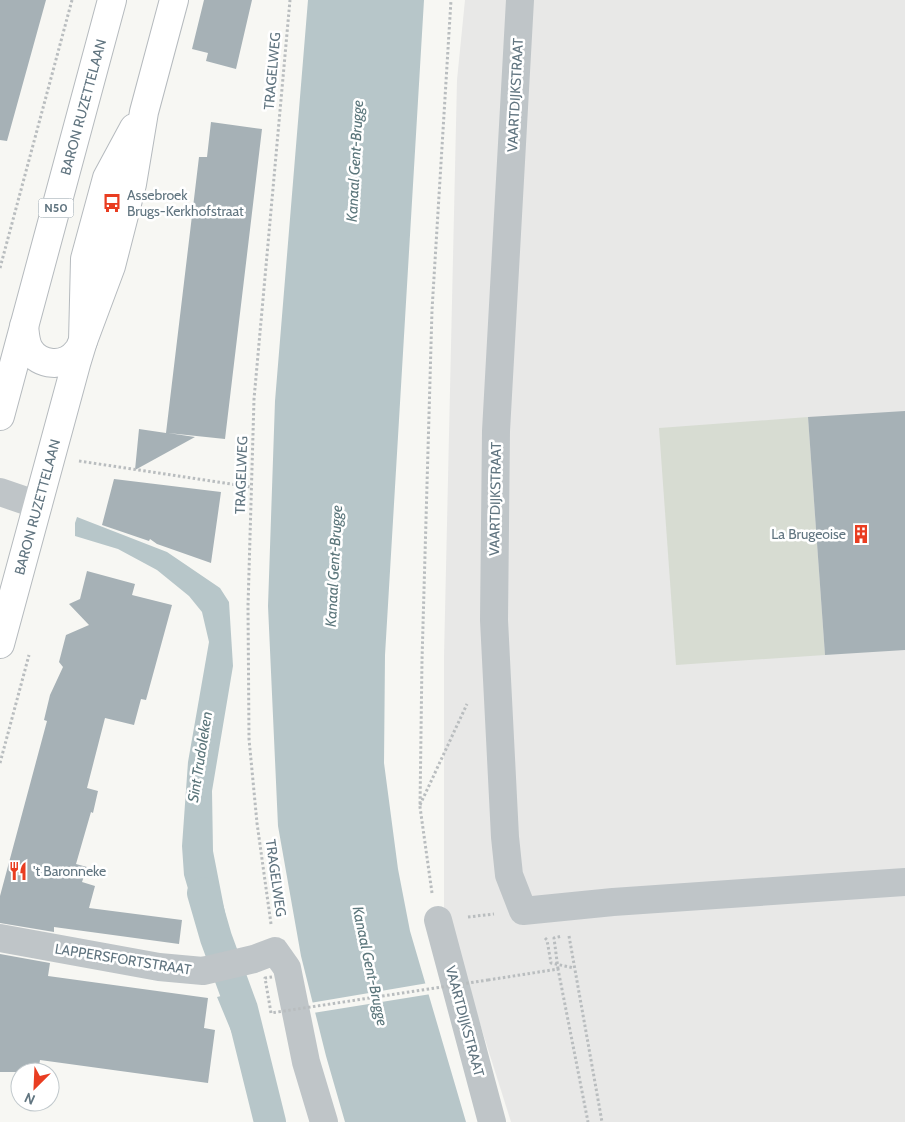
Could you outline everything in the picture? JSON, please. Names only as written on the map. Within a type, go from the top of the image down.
[{"type":"main road","name":"BARON RUZETTELAAN","points":[[0,416],[112,0]]},
{"type":"main road","name":"BARON RUZETTELAAN","points":[[0,644],[83,341],[85,259],[87,250],[107,178],[144,112],[174,0]]},
{"type":"main road","name":"N50","points":[[24,326],[28,349],[36,357],[46,362],[58,363],[69,359],[78,352],[83,341]]},
{"type":"street","name":"VAARTDIJKSTRAAT","points":[[520,0],[496,431],[494,620],[505,837],[509,875],[523,911]]},
{"type":"street","points":[[0,492],[38,505]]},
{"type":"street","points":[[523,911],[613,902],[905,882]]},
{"type":"street","name":"VAARTDIJKSTRAAT","points":[[438,920],[492,1122]]},
{"type":"street","name":"LAPPERSFORTSTRAAT","points":[[0,938],[158,967],[203,971],[237,963],[274,964]]},
{"type":"street","points":[[274,964],[287,968],[306,1062],[324,1122]]},
{"type":"path","points":[[0,268],[72,0]]},
{"type":"path","name":"TRAGELWEG","points":[[274,964],[249,739],[248,606],[254,399],[290,0]]},
{"type":"path","points":[[451,0],[432,310],[420,807],[438,920],[523,911],[547,940],[552,963],[574,968]]},
{"type":"path","points":[[51,458],[251,487]]},
{"type":"path","points":[[420,807],[475,688],[496,680]]},
{"type":"path","points":[[588,1122],[558,969],[554,938],[569,935],[602,1122]]},
{"type":"path","points":[[274,964],[264,978],[271,1014],[558,969]]},
{"type":"shaded area","points":[[465,0],[905,0],[905,1122],[511,1122],[444,910],[444,657],[457,80]]},
{"type":"shaded area","points":[[808,417],[825,655],[676,665],[659,428]]},
{"type":"water","name":"Kanaal Gent-Brugge","points":[[308,0],[424,0],[385,655],[384,763],[398,869],[410,931],[466,1122],[345,1122],[301,956],[278,826],[268,606],[275,401]]},
{"type":"water","points":[[77,517],[167,552],[220,588],[229,602],[233,666],[212,791],[213,851],[229,933],[203,940],[184,875],[182,846],[188,762],[209,642],[202,612],[189,596],[157,570],[118,549],[75,536]]},
{"type":"water","points":[[250,989],[259,1018],[283,1122],[261,1122],[244,1062],[217,997]]},
{"type":"pier","points":[[428,983],[431,994],[313,1013],[310,1003]]},
{"type":"building","points":[[0,0],[46,0],[7,141],[0,140]]},
{"type":"building","points":[[204,0],[252,0],[236,69],[206,61],[208,53],[192,49]]},
{"type":"building","points":[[211,122],[262,129],[225,439],[168,433],[195,437],[135,470],[139,429],[166,433],[199,157],[207,157]]},
{"type":"building","name":"La Brugeoise","points":[[905,411],[905,650],[825,655],[808,417]]},
{"type":"building","points":[[114,479],[221,492],[211,563],[157,544],[150,539],[149,541],[102,525]]},
{"type":"building","points":[[87,571],[135,584],[132,595],[172,605],[146,700],[141,699],[134,725],[105,718],[87,788],[98,791],[93,813],[91,812],[76,864],[87,867],[82,882],[95,886],[89,908],[182,920],[179,944],[54,927],[54,932],[0,923],[0,896],[47,721],[44,720],[50,695],[63,667],[59,662],[66,635],[89,625],[69,604],[80,599]]},
{"type":"building","points":[[0,954],[50,963],[48,976],[208,998],[204,1028],[215,1030],[208,1083],[40,1060],[40,1062],[10,1062],[10,1072],[0,1072]]},
{"type":"waterway","name":"Sint Trudoleken","points":[[203,893],[216,938],[242,1009],[270,1122]]},
{"type":"place","name":"Assebroek Brugs-Kerkhofstraat","points":[[112,203]]},
{"type":"place","name":"La Brugeoise","points":[[861,534]]},
{"type":"place","name":"'t Baronneke","points":[[18,871]]}]
